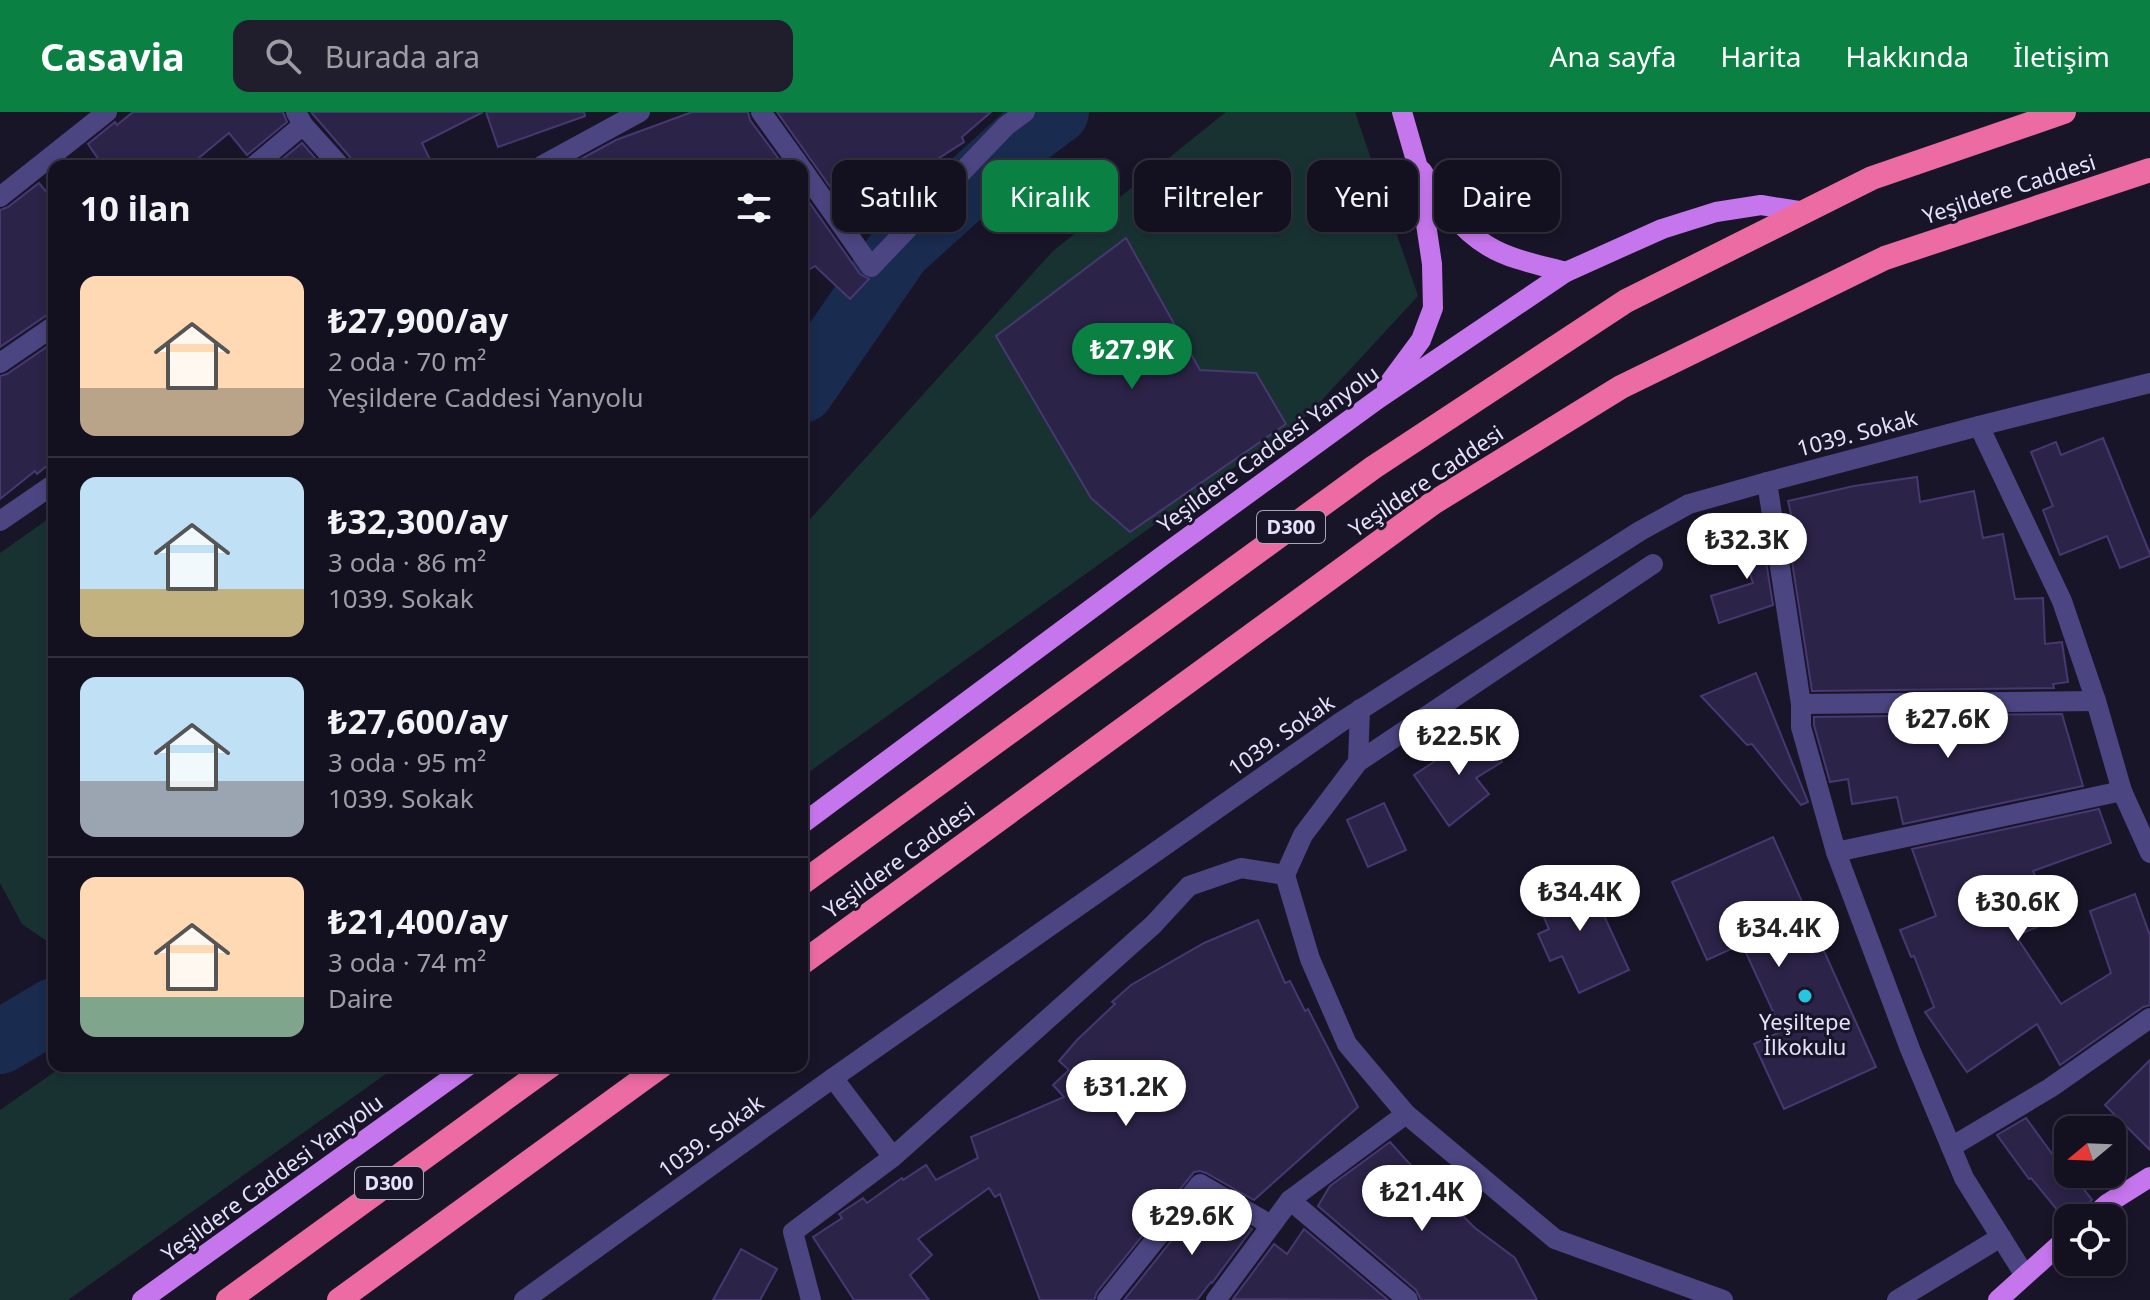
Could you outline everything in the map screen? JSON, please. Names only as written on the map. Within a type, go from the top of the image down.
[{"type":"highway","name":"Yeşildere Caddesi","points":[[808,879],[1374,467],[1626,301],[1872,178],[2064,112]]},
{"type":"highway","name":"Yeşildere Caddesi","points":[[808,959],[1433,503],[1621,387],[1885,258],[2150,170]]},
{"type":"highway","name":"D300","points":[[228,1300],[542,1072]]},
{"type":"highway","points":[[339,1300],[653,1072]]},
{"type":"main road","points":[[1402,112],[1416,160]]},
{"type":"main road","points":[[1418,166],[1437,196],[1462,225],[1488,246],[1519,260],[1566,272]]},
{"type":"main road","points":[[1378,399],[1421,340],[1433,308],[1432,264],[1418,171]]},
{"type":"main road","name":"Yeşildere Caddesi Yanyolu","points":[[808,820],[1378,399],[1566,272],[1662,229],[1716,212],[1761,205],[1805,212]]},
{"type":"main road","name":"Yeşildere Caddesi Yanyolu","points":[[142,1300],[460,1072]]},
{"type":"main road","points":[[2107,1204],[2150,1177]]},
{"type":"main road","points":[[1998,1300],[2054,1249]]},
{"type":"street","points":[[0,197],[107,112]]},
{"type":"street","points":[[559,160],[640,112]]},
{"type":"street","points":[[761,112],[795,160]]},
{"type":"street","points":[[808,178],[871,267],[1006,126],[1025,112]]},
{"type":"street","points":[[260,160],[300,118],[335,160]]},
{"type":"street","points":[[0,363],[48,330]]},
{"type":"street","name":"1039. Sokak","points":[[524,1300],[833,1078],[1360,709],[1640,531],[1689,504],[2150,383]]},
{"type":"street","points":[[1979,426],[2062,601],[2122,791],[2150,853]]},
{"type":"street","points":[[1767,482],[1801,704],[1801,727],[1836,852],[1910,1049],[1964,1178],[2024,1274]]},
{"type":"street","points":[[0,521],[48,488]]},
{"type":"street","points":[[1653,564],[1358,762],[1303,835],[1285,875],[1310,959],[1347,1044],[1406,1114],[1555,1239],[1723,1300]]},
{"type":"street","points":[[1801,704],[2096,701]]},
{"type":"street","points":[[1358,762],[1360,709]]},
{"type":"street","points":[[1836,852],[2122,791]]},
{"type":"street","points":[[811,1300],[793,1232],[893,1157],[1153,925],[1189,886],[1241,868],[1285,875]]},
{"type":"street","points":[[1951,1147],[2050,1088],[2150,1018]]},
{"type":"street","points":[[833,1078],[893,1157]]},
{"type":"street","points":[[1216,1300],[1290,1200],[1406,1114]]},
{"type":"street","points":[[1107,1300],[1200,1184],[1271,1225]]},
{"type":"street","points":[[1290,1200],[1408,1300]]},
{"type":"street","points":[[1897,1300],[2001,1237]]},
{"type":"green space","points":[[1226,112],[1355,112],[1371,160],[1307,160],[1307,232],[1396,232],[1418,296],[1309,414],[808,773],[808,521],[1053,251],[1077,232],[1118,232],[1118,199],[1134,186],[1134,232],[1291,232],[1291,160],[1166,160]]},
{"type":"green space","points":[[48,519],[48,942],[22,924],[0,883],[0,553]]},
{"type":"green space","points":[[54,1072],[389,1072],[68,1300],[0,1300],[0,1110]]},
{"type":"building","points":[[133,112],[283,112],[287,122],[247,155],[229,133],[196,160],[99,160],[88,144],[115,122],[117,125]]},
{"type":"building","points":[[311,112],[483,112],[422,143],[430,160],[351,160]]},
{"type":"building","points":[[486,112],[584,112],[585,116],[498,147]]},
{"type":"building","points":[[692,112],[748,112],[750,120],[780,160],[579,160],[616,140]]},
{"type":"building","points":[[777,112],[991,112],[962,137],[964,142],[936,160],[832,160],[832,190]]},
{"type":"building","points":[[302,143],[317,160],[281,160]]},
{"type":"building","points":[[39,183],[48,194],[48,315],[0,347],[0,210]]},
{"type":"building","points":[[808,200],[860,274],[869,279],[850,299],[815,266],[808,270]]},
{"type":"building","points":[[1126,238],[1200,370],[1256,373],[1286,424],[1130,532],[1091,498],[996,336]]},
{"type":"building","points":[[48,346],[48,465],[37,474],[35,471],[0,499],[0,376]]},
{"type":"building","points":[[2103,438],[2150,554],[2120,568],[2107,536],[2060,555],[2043,510],[2053,506],[2031,452],[2056,442],[2061,455]]},
{"type":"building","points":[[1917,477],[1920,502],[1974,491],[1983,538],[2003,534],[2015,599],[2043,598],[2045,644],[2062,642],[2068,682],[2053,684],[2054,688],[1812,691],[1785,516],[1791,514],[1788,501],[1854,486]]},
{"type":"building","points":[[1760,524],[1773,605],[1719,623],[1711,596],[1753,583],[1736,532]]},
{"type":"building","points":[[1756,673],[1808,802],[1801,805],[1752,744],[1747,745],[1701,696]]},
{"type":"building","points":[[2062,714],[2083,786],[1903,824],[1897,797],[1852,804],[1848,779],[1830,782],[1814,725],[1814,717]]},
{"type":"building","points":[[1482,730],[1502,762],[1476,778],[1489,794],[1449,826],[1414,775]]},
{"type":"building","points":[[1384,803],[1406,850],[1368,867],[1347,820]]},
{"type":"building","points":[[2099,809],[2111,843],[2033,871],[2053,920],[2016,936],[2061,1004],[2111,973],[2090,911],[2135,894],[2150,936],[2150,1005],[2060,1065],[2037,1024],[1967,1072],[1925,1012],[1934,1007],[1900,930],[1936,916],[1912,849]]},
{"type":"building","name":"Yeşiltepe İlkokulu","points":[[1773,837],[1876,1067],[1784,1109],[1754,1044],[1782,1031],[1742,944],[1707,960],[1672,882]]},
{"type":"building","points":[[1584,872],[1629,970],[1579,993],[1562,956],[1550,961],[1538,934],[1549,929],[1534,895]]},
{"type":"building","points":[[1258,920],[1285,983],[1290,981],[1305,1011],[1308,1009],[1358,1107],[1254,1200],[1206,1173],[1194,1172],[1097,1292],[1094,1300],[1040,1300],[1000,1194],[995,1197],[989,1188],[918,1239],[932,1255],[910,1275],[929,1300],[854,1300],[813,1237],[842,1218],[839,1214],[863,1198],[867,1203],[926,1165],[936,1180],[978,1158],[971,1137],[1064,1097],[1053,1085],[1069,1070],[1059,1061],[1115,1004],[1112,1002],[1131,985],[1204,943]]},
{"type":"building","points":[[2150,1060],[2150,1150],[2126,1126],[2126,1116],[2116,1116],[2105,1105]]},
{"type":"building","points":[[2026,1118],[2054,1156],[2054,1188],[2083,1188],[2092,1200],[2088,1204],[2054,1206],[2029,1179],[1997,1135]]},
{"type":"building","points":[[1390,1142],[1455,1211],[1515,1258],[1537,1300],[1421,1300],[1416,1290],[1318,1206],[1330,1186]]},
{"type":"building","points":[[1203,1201],[1252,1229],[1212,1283],[1197,1300],[1124,1300]]},
{"type":"building","points":[[1304,1229],[1388,1300],[1233,1299],[1274,1244],[1287,1254]]},
{"type":"building","points":[[741,1249],[777,1269],[760,1300],[713,1300]]},
{"type":"waterway","points":[[808,382],[899,250],[1026,135],[1057,112]]},
{"type":"waterway","points":[[0,1042],[48,1014]]},
{"type":"place","name":"Yeşiltepe İlkokulu","points":[[1805,996]]}]
